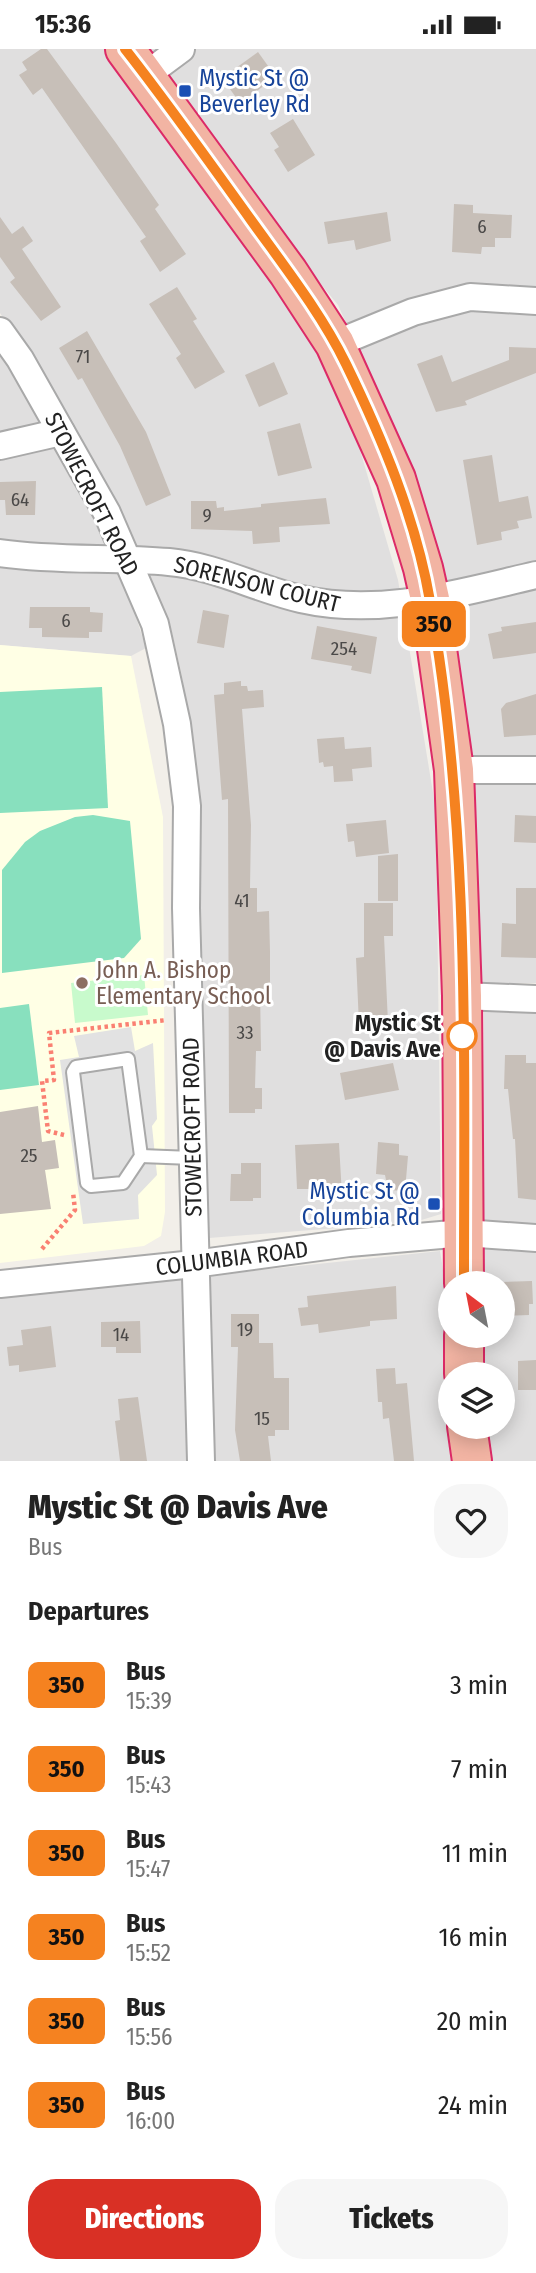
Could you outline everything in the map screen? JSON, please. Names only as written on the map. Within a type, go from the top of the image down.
[{"type":"highway","points":[[135,62],[288,272],[335,344],[396,479],[430,599],[454,770],[462,996],[464,1271]]},
{"type":"highway","points":[[469,1439],[472,1461]]},
{"type":"street","points":[[135,62],[181,49]]},
{"type":"street","points":[[335,344],[413,312],[470,297],[536,300]]},
{"type":"street","name":"STOWECROFT ROAD","points":[[0,331],[20,359],[107,513],[155,624],[177,724],[187,806],[186,908],[191,1004],[194,1264],[201,1461]]},
{"type":"street","points":[[0,446],[61,432]]},
{"type":"street","name":"SORENSON COURT","points":[[0,553],[38,559],[128,560],[204,567],[276,593],[346,607],[430,599],[536,575]]},
{"type":"street","points":[[454,770],[536,770]]},
{"type":"street","points":[[462,996],[536,999]]},
{"type":"street","name":"COLUMBIA ROAD","points":[[0,1284],[194,1264],[349,1243],[464,1233],[536,1238]]},
{"type":"lane","points":[[128,1059],[141,1156],[123,1183],[95,1187],[89,1185],[73,1072],[76,1067],[128,1059]]},
{"type":"lane","points":[[141,1156],[192,1158]]},
{"type":"shaded area","points":[[0,49],[104,49],[262,262],[326,367],[360,450],[398,580],[436,811],[441,1214],[415,1222],[209,1238],[199,829],[193,742],[181,672],[169,620],[148,581],[135,545],[53,395],[0,313]]},
{"type":"shaded area","points":[[145,49],[536,49],[536,983],[479,983],[376,390],[338,305],[283,238]]},
{"type":"shaded area","points":[[0,353],[39,409],[92,510],[125,583],[146,648],[131,656],[0,645]]},
{"type":"shaded area","name":"John A. Bishop Elementary School","points":[[0,645],[131,656],[163,817],[165,1212],[161,1236],[144,1246],[0,1263]]},
{"type":"shaded area","points":[[484,1009],[536,1011],[536,1461],[491,1461],[489,1439],[515,1439],[515,1362],[483,1362],[483,1348],[515,1348],[515,1271],[481,1271]]},
{"type":"shaded area","points":[[131,1027],[135,1051],[153,1043],[157,1119],[152,1126],[157,1175],[138,1195],[139,1219],[83,1224],[60,1060],[79,1057],[74,1036]]},
{"type":"shaded area","points":[[440,1251],[443,1271],[438,1271],[438,1348],[450,1348],[450,1362],[438,1362],[438,1439],[452,1439],[456,1461],[0,1461],[0,1298]]},
{"type":"green space","points":[[102,687],[108,808],[0,813],[0,692]]},
{"type":"green space","points":[[93,815],[130,821],[141,939],[124,958],[2,973],[2,870],[25,842],[40,831],[75,817]]},
{"type":"green space","points":[[144,975],[148,1015],[75,1023],[71,983]]},
{"type":"green space","points":[[29,1004],[39,1085],[0,1090],[0,1008]]},
{"type":"building","points":[[41,49],[47,49],[116,143],[159,205],[155,209],[186,254],[160,272],[140,241],[146,237],[42,88],[33,95],[19,75],[27,70],[22,62]]},
{"type":"building","points":[[258,52],[276,77],[240,103],[222,78]]},
{"type":"building","points":[[293,119],[315,155],[288,172],[274,150],[279,147],[270,133]]},
{"type":"building","points":[[454,204],[473,205],[473,213],[512,215],[511,238],[495,238],[495,247],[482,247],[481,254],[452,252]]},
{"type":"building","points":[[387,212],[391,241],[356,250],[354,240],[328,244],[324,222]]},
{"type":"building","points":[[0,217],[12,234],[23,226],[33,241],[22,249],[61,307],[41,321],[10,282],[15,278],[0,257]]},
{"type":"building","points":[[177,287],[197,319],[193,321],[225,372],[195,389],[176,358],[181,354],[149,304]]},
{"type":"building","points":[[87,331],[146,432],[171,495],[146,506],[120,446],[82,378],[78,380],[59,348]]},
{"type":"building","points":[[509,347],[536,348],[536,373],[465,401],[467,405],[436,412],[417,364],[442,355],[452,382],[509,360]]},
{"type":"building","points":[[274,362],[288,394],[259,407],[245,375]]},
{"type":"building","points":[[300,423],[312,468],[278,476],[267,432]]},
{"type":"building","points":[[492,455],[499,502],[528,496],[532,518],[517,521],[519,528],[501,532],[502,540],[477,545],[463,460]]},
{"type":"building","points":[[36,481],[35,515],[6,515],[5,500],[0,500],[0,482]]},
{"type":"building","points":[[326,498],[330,524],[279,527],[280,542],[253,544],[252,531],[191,529],[191,501],[216,501],[217,508],[224,507],[224,511],[261,507],[261,504]]},
{"type":"building","points":[[30,607],[90,607],[90,612],[103,613],[102,632],[89,632],[89,638],[42,637],[42,628],[29,628]]},
{"type":"building","points":[[203,610],[229,615],[224,648],[197,643]]},
{"type":"building","points":[[536,622],[536,653],[493,659],[488,634],[502,631],[501,627]]},
{"type":"building","points":[[317,626],[377,637],[371,674],[351,670],[352,666],[311,659]]},
{"type":"building","points":[[241,681],[241,686],[247,686],[248,691],[263,690],[264,707],[242,709],[251,825],[250,888],[257,888],[257,912],[269,911],[270,989],[260,989],[261,1051],[256,1051],[255,1088],[262,1088],[262,1109],[255,1109],[255,1113],[229,1113],[228,799],[222,800],[214,695],[224,694],[224,683]]},
{"type":"building","points":[[536,694],[536,735],[504,737],[501,709],[506,703]]},
{"type":"building","points":[[344,737],[345,749],[371,747],[372,767],[352,769],[353,781],[334,782],[333,766],[324,767],[323,762],[319,763],[317,739]]},
{"type":"building","points":[[515,815],[536,816],[536,843],[514,842]]},
{"type":"building","points":[[386,820],[389,853],[356,857],[354,841],[348,842],[346,824]]},
{"type":"building","points":[[398,854],[398,901],[378,901],[378,856]]},
{"type":"building","points":[[516,888],[536,888],[536,958],[501,957],[502,923],[516,924]]},
{"type":"building","points":[[364,903],[393,903],[393,936],[384,936],[388,1023],[359,1024],[356,958],[364,957]]},
{"type":"building","points":[[505,1055],[526,1055],[526,1063],[536,1063],[536,1200],[518,1198],[515,1139],[508,1089],[504,1089]]},
{"type":"building","points":[[393,1063],[399,1090],[345,1100],[340,1073]]},
{"type":"building","points":[[38,1106],[42,1142],[55,1140],[59,1168],[45,1170],[51,1209],[0,1214],[0,1112]]},
{"type":"building","points":[[378,1142],[399,1144],[399,1155],[408,1156],[405,1191],[388,1190],[385,1175],[376,1174]]},
{"type":"building","points":[[339,1143],[342,1196],[314,1197],[314,1189],[297,1189],[295,1145]]},
{"type":"building","points":[[241,1163],[261,1163],[261,1198],[253,1198],[253,1201],[230,1201],[231,1174],[241,1174]]},
{"type":"building","points":[[532,1281],[533,1304],[529,1304],[529,1315],[515,1316],[515,1282]]},
{"type":"building","points":[[396,1286],[397,1319],[370,1321],[370,1326],[319,1333],[318,1324],[301,1326],[298,1308],[308,1307],[307,1296]]},
{"type":"building","points":[[231,1314],[259,1314],[259,1343],[273,1343],[274,1378],[289,1378],[289,1430],[275,1430],[275,1436],[268,1436],[271,1461],[240,1461],[235,1430],[238,1347],[231,1347]]},
{"type":"building","points":[[140,1321],[141,1353],[116,1353],[116,1347],[101,1347],[101,1322]]},
{"type":"building","points":[[51,1326],[56,1367],[19,1372],[19,1365],[9,1366],[7,1347],[23,1345],[21,1330]]},
{"type":"building","points":[[536,1360],[536,1390],[518,1390],[518,1361]]},
{"type":"building","points":[[395,1368],[396,1384],[407,1383],[414,1461],[394,1461],[389,1418],[383,1419],[382,1402],[378,1402],[376,1369]]},
{"type":"building","points":[[138,1397],[147,1461],[120,1461],[115,1421],[120,1420],[118,1399]]},
{"type":"bus line","name":"350","points":[[125,49],[229,189],[335,344],[396,479],[423,568],[430,599],[454,770],[462,996],[464,1271]]},
{"type":"place","name":"Mystic St @ Beverley Rd","points":[[185,91]]},
{"type":"place","name":"John A. Bishop Elementary School","points":[[82,983]]},
{"type":"place","name":"Mystic St @ Davis Ave","points":[[462,1036]]},
{"type":"place","name":"Mystic St @ Columbia Rd","points":[[434,1204]]}]
